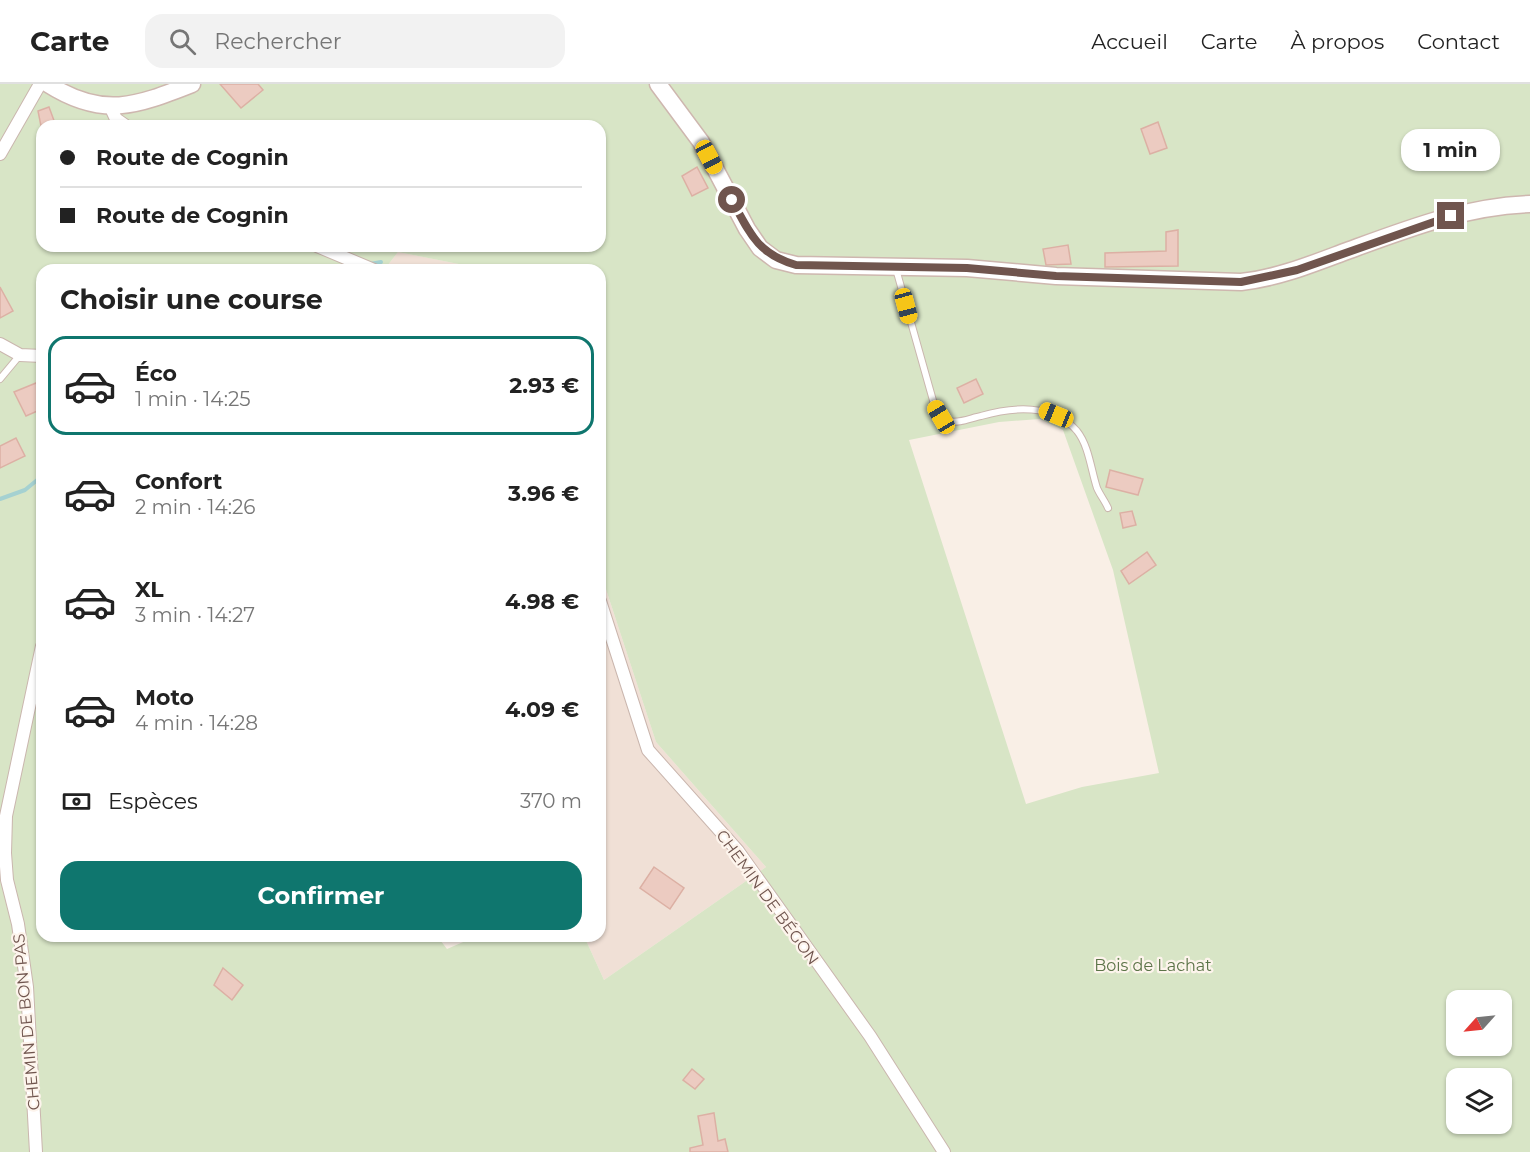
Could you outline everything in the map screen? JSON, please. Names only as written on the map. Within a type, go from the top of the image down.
[{"type":"main road","points":[[48,84],[80,101],[110,106],[146,103],[192,84]]},
{"type":"main road","points":[[658,84],[701,142],[747,229],[760,248],[776,260],[796,265],[896,267],[1241,282],[1297,270],[1468,210],[1530,204]]},
{"type":"street","points":[[0,154],[40,84]]},
{"type":"street","points":[[110,106],[118,120]]},
{"type":"street","points":[[332,252],[360,264]]},
{"type":"street","points":[[0,344],[20,355],[36,356]]},
{"type":"street","name":"CHEMIN DE BÉGON","points":[[606,620],[648,750],[738,851],[870,1036],[944,1152]]},
{"type":"street","name":"CHEMIN DE BON-PAS","points":[[36,672],[3,818],[7,880],[18,924],[27,987],[36,1152]]},
{"type":"lane","points":[[896,267],[925,375],[934,404],[941,417],[950,422],[987,414],[1032,409],[1056,415],[1077,431],[1089,458],[1098,489],[1108,508]]},
{"type":"lane","points":[[0,379],[20,355]]},
{"type":"shaded area","points":[[398,252],[459,264],[389,264]]},
{"type":"shaded area","points":[[606,589],[656,742],[766,867],[604,980],[587,942],[606,942]]},
{"type":"green space","name":"Bois de Lachat","points":[[0,84],[1530,84],[1530,1152],[0,1152]],"holes":[[[1040,419],[1063,430],[1113,570],[1159,773],[1082,787],[1026,804],[909,440],[999,422]]]},
{"type":"building","points":[[220,84],[258,84],[263,90],[241,108]]},
{"type":"building","points":[[49,107],[54,120],[40,120],[38,111]]},
{"type":"building","points":[[1158,122],[1167,148],[1150,154],[1141,129]]},
{"type":"building","points":[[697,167],[708,188],[692,196],[682,176]]},
{"type":"building","points":[[1178,230],[1178,266],[1105,267],[1105,253],[1166,251],[1166,232]]},
{"type":"building","points":[[1068,245],[1071,264],[1046,265],[1043,249]]},
{"type":"building","points":[[0,287],[13,311],[0,318]]},
{"type":"building","points":[[976,379],[983,394],[964,403],[957,388]]},
{"type":"building","points":[[36,383],[36,412],[26,416],[14,392]]},
{"type":"building","points":[[16,438],[25,456],[0,468],[0,446]]},
{"type":"building","points":[[1110,470],[1143,479],[1138,495],[1106,487]]},
{"type":"building","points":[[1132,511],[1136,525],[1123,528],[1120,513]]},
{"type":"building","points":[[1147,552],[1156,565],[1129,584],[1121,571]]},
{"type":"building","points":[[654,867],[684,888],[670,909],[640,888]]},
{"type":"building","points":[[223,968],[243,985],[232,1000],[214,985]]},
{"type":"building","points":[[692,1069],[704,1079],[695,1089],[683,1080]]},
{"type":"building","points":[[714,1113],[718,1141],[725,1139],[728,1152],[690,1152],[690,1148],[703,1145],[698,1116]]},
{"type":"waterway","points":[[370,264],[381,262]]},
{"type":"waterway","points":[[0,499],[25,490],[36,481]]},
{"type":"route","points":[[732,200],[760,248],[776,260],[796,265],[967,268],[1056,276],[1217,282],[1261,280],[1297,270],[1451,216]]}]
